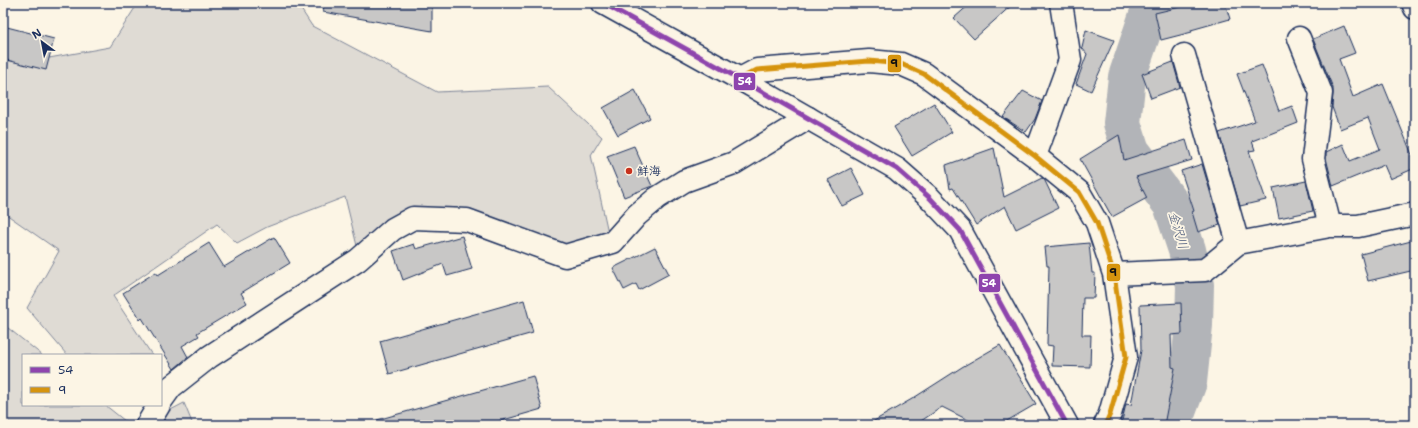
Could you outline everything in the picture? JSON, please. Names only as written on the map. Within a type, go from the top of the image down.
[{"type":"main road","points":[[1036,156],[1070,60],[1061,3]]},
{"type":"main road","points":[[1413,3],[1415,8]]},
{"type":"main road","points":[[612,5],[897,169],[930,198],[960,230],[1067,425]]},
{"type":"main road","points":[[1299,38],[1321,93],[1314,159],[1330,226]]},
{"type":"main road","points":[[1184,55],[1238,243]]},
{"type":"main road","points":[[740,79],[756,70],[869,61],[901,64],[924,74],[1036,156],[1079,192],[1097,223],[1114,274],[1126,357],[1110,414],[1105,425]]},
{"type":"main road","points":[[162,400],[171,387],[209,357],[358,260],[393,229],[413,218],[468,220],[565,256],[613,242],[637,215],[657,198],[684,181],[734,163],[808,118]]},
{"type":"main road","points":[[1114,274],[1205,270],[1238,243],[1330,226],[1358,226],[1415,214]]},
{"type":"main road","points":[[147,425],[157,406]]},
{"type":"shaded area","points":[[138,3],[297,3],[312,26],[437,92],[548,87],[602,137],[591,155],[609,237],[567,248],[415,208],[357,246],[345,197],[267,227],[237,243],[217,224],[113,296],[151,354],[66,354],[27,308],[59,251],[3,212],[3,40],[49,58],[110,47]]},
{"type":"shaded area","points":[[3,324],[41,354],[22,354],[22,406],[106,406],[130,425],[3,425]]},
{"type":"shaded area","points":[[184,403],[193,425],[142,425]]},
{"type":"building","points":[[324,3],[432,3],[432,31],[323,12]]},
{"type":"building","points":[[971,3],[1014,3],[974,39],[954,18]]},
{"type":"building","points":[[1197,3],[1225,3],[1230,19],[1191,30],[1192,32],[1161,40],[1155,13]]},
{"type":"building","points":[[3,26],[54,39],[46,70],[3,59]]},
{"type":"building","points":[[1344,26],[1355,53],[1339,59],[1353,97],[1383,84],[1415,162],[1415,168],[1390,179],[1384,165],[1333,186],[1326,158],[1326,152],[1343,144],[1350,161],[1380,149],[1368,118],[1340,129],[1332,107],[1333,88],[1313,39]]},
{"type":"building","points":[[1086,30],[1114,40],[1091,91],[1076,84],[1087,54],[1082,48]]},
{"type":"building","points":[[1173,62],[1180,87],[1151,98],[1142,74]]},
{"type":"building","points":[[1262,65],[1279,111],[1292,106],[1298,123],[1252,141],[1255,150],[1249,151],[1266,200],[1240,206],[1219,133],[1255,121],[1237,74]]},
{"type":"building","points":[[635,90],[650,118],[618,135],[603,108]]},
{"type":"building","points":[[1023,91],[1042,101],[1035,119],[1026,132],[1003,117]]},
{"type":"building","points":[[934,103],[952,132],[912,156],[894,127]]},
{"type":"building","points":[[1119,135],[1124,160],[1186,140],[1192,160],[1136,177],[1147,198],[1112,217],[1080,159]]},
{"type":"building","name":"鮮海","points":[[634,146],[652,186],[624,197],[607,156]]},
{"type":"building","points":[[994,148],[1004,197],[1042,178],[1044,179],[1058,208],[1016,229],[1005,206],[976,225],[953,188],[950,189],[946,165]]},
{"type":"building","points":[[1202,164],[1220,225],[1198,232],[1192,212],[1194,211],[1181,171]]},
{"type":"building","points":[[851,168],[865,195],[842,206],[828,180]]},
{"type":"building","points":[[1306,181],[1313,211],[1279,218],[1273,188]]},
{"type":"building","points":[[462,236],[472,269],[447,276],[443,264],[403,280],[393,251],[414,244],[416,249]]},
{"type":"building","points":[[274,237],[290,263],[241,293],[247,303],[197,333],[199,336],[182,346],[188,357],[174,369],[142,318],[140,320],[123,293],[156,272],[158,275],[209,243],[224,267]]},
{"type":"building","points":[[1415,240],[1415,270],[1368,281],[1361,254]]},
{"type":"building","points":[[1089,243],[1092,273],[1095,273],[1094,298],[1083,298],[1082,335],[1091,335],[1090,367],[1052,366],[1053,346],[1047,345],[1049,266],[1047,266],[1045,247]]},
{"type":"building","points":[[655,247],[669,274],[639,290],[636,284],[624,290],[613,268]]},
{"type":"building","points":[[524,300],[533,333],[389,374],[380,341]]},
{"type":"building","points":[[1181,303],[1182,334],[1171,335],[1172,367],[1175,368],[1164,425],[1121,425],[1126,404],[1131,405],[1141,350],[1140,305]]},
{"type":"building","points":[[1000,345],[1036,404],[1000,425],[978,425],[942,407],[915,425],[867,425],[912,399]]},
{"type":"building","points":[[533,376],[542,409],[486,425],[378,425],[377,420]]},
{"type":"waterway","name":"金沢川","points":[[1152,3],[1127,77],[1122,123],[1131,151],[1172,205],[1187,250],[1195,285],[1194,325],[1188,382],[1172,425]]},
{"type":"transit line","name":"54","points":[[603,3],[897,169],[930,198],[960,230],[1067,425]]},
{"type":"transit line","name":"9","points":[[740,79],[757,70],[869,61],[901,64],[924,74],[1035,156],[1079,192],[1097,223],[1114,274],[1126,357],[1110,414],[1105,425]]},
{"type":"place","name":"鮮海","points":[[629,171]]}]
